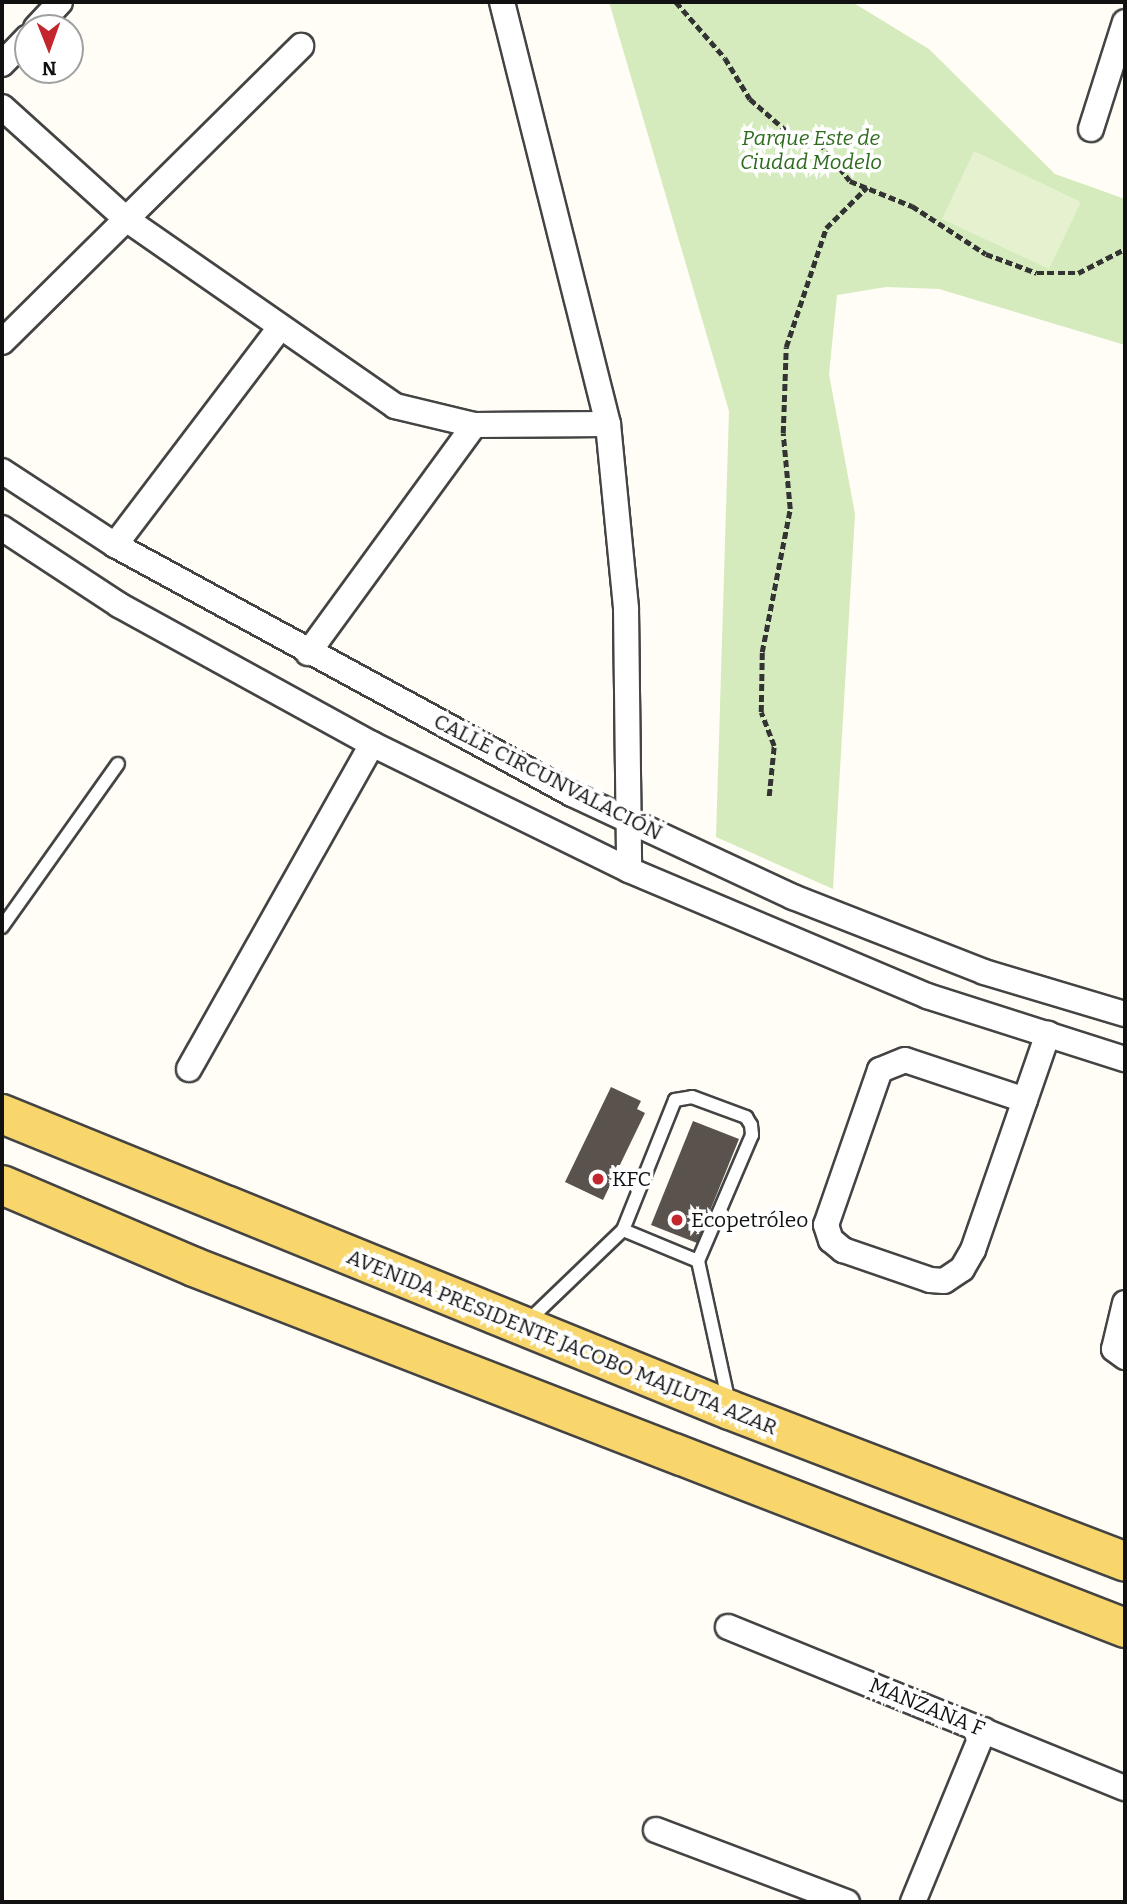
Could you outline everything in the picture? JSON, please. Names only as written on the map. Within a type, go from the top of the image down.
[{"type":"main road","name":"AVENIDA PRESIDENTE JACOBO MAJLUTA AZAR","points":[[2,1114],[730,1410],[1125,1562]]},
{"type":"main road","points":[[2,1185],[258,1293],[1125,1628]]},
{"type":"street","points":[[502,2],[608,424],[626,609],[625,816],[629,870]]},
{"type":"street","points":[[1091,129],[1125,22]]},
{"type":"street","points":[[2,342],[301,46]]},
{"type":"street","points":[[2,107],[127,219],[279,329],[395,406],[474,425],[608,424]]},
{"type":"street","points":[[115,545],[279,329]]},
{"type":"street","points":[[308,653],[474,425]]},
{"type":"street","name":"CALLE CIRCUNVALACIÓN","points":[[2,471],[115,545],[308,653],[572,794],[625,816],[818,907],[984,972],[1125,1014]]},
{"type":"street","points":[[2,528],[119,605],[372,744],[629,870],[928,996],[1125,1059]]},
{"type":"street","points":[[189,1069],[372,744]]},
{"type":"street","points":[[1025,1100],[905,1060],[880,1070],[826,1225],[831,1240],[843,1250],[930,1280],[944,1281],[962,1269],[1025,1100],[1048,1034]]},
{"type":"street","points":[[1125,1303],[1114,1349],[1125,1357]]},
{"type":"street","name":"MANZANA F","points":[[728,1627],[1125,1787]]},
{"type":"street","points":[[914,1902],[984,1730]]},
{"type":"street","points":[[656,1830],[847,1902]]},
{"type":"lane","points":[[2,927],[118,764]]},
{"type":"lane","points":[[523,1326],[623,1230],[675,1100],[692,1097],[746,1117],[752,1135],[698,1261],[730,1410]]},
{"type":"lane","points":[[623,1230],[698,1261]]},
{"type":"path","points":[[676,2],[725,58],[750,99],[789,133],[820,144],[850,181],[912,206],[986,254],[1037,273],[1078,272],[1125,249]]},
{"type":"path","points":[[769,796],[774,746],[761,712],[762,652],[790,509],[782,421],[786,347],[826,228],[867,187]]},
{"type":"green space","name":"Parque Este de Ciudad Modelo","points":[[609,2],[852,2],[929,49],[1055,174],[1125,199],[1125,345],[939,289],[886,287],[837,295],[829,374],[855,514],[833,889],[716,837],[729,411]]},
{"type":"green space","points":[[974,151],[1081,202],[1049,269],[942,219]]},
{"type":"building","points":[[611,1087],[641,1101],[637,1109],[645,1113],[603,1200],[565,1182]]},
{"type":"building","points":[[693,1121],[739,1139],[697,1243],[651,1225]]},
{"type":"place","name":"KFC","points":[[598,1179]]},
{"type":"place","name":"Ecopetróleo","points":[[677,1220]]}]
